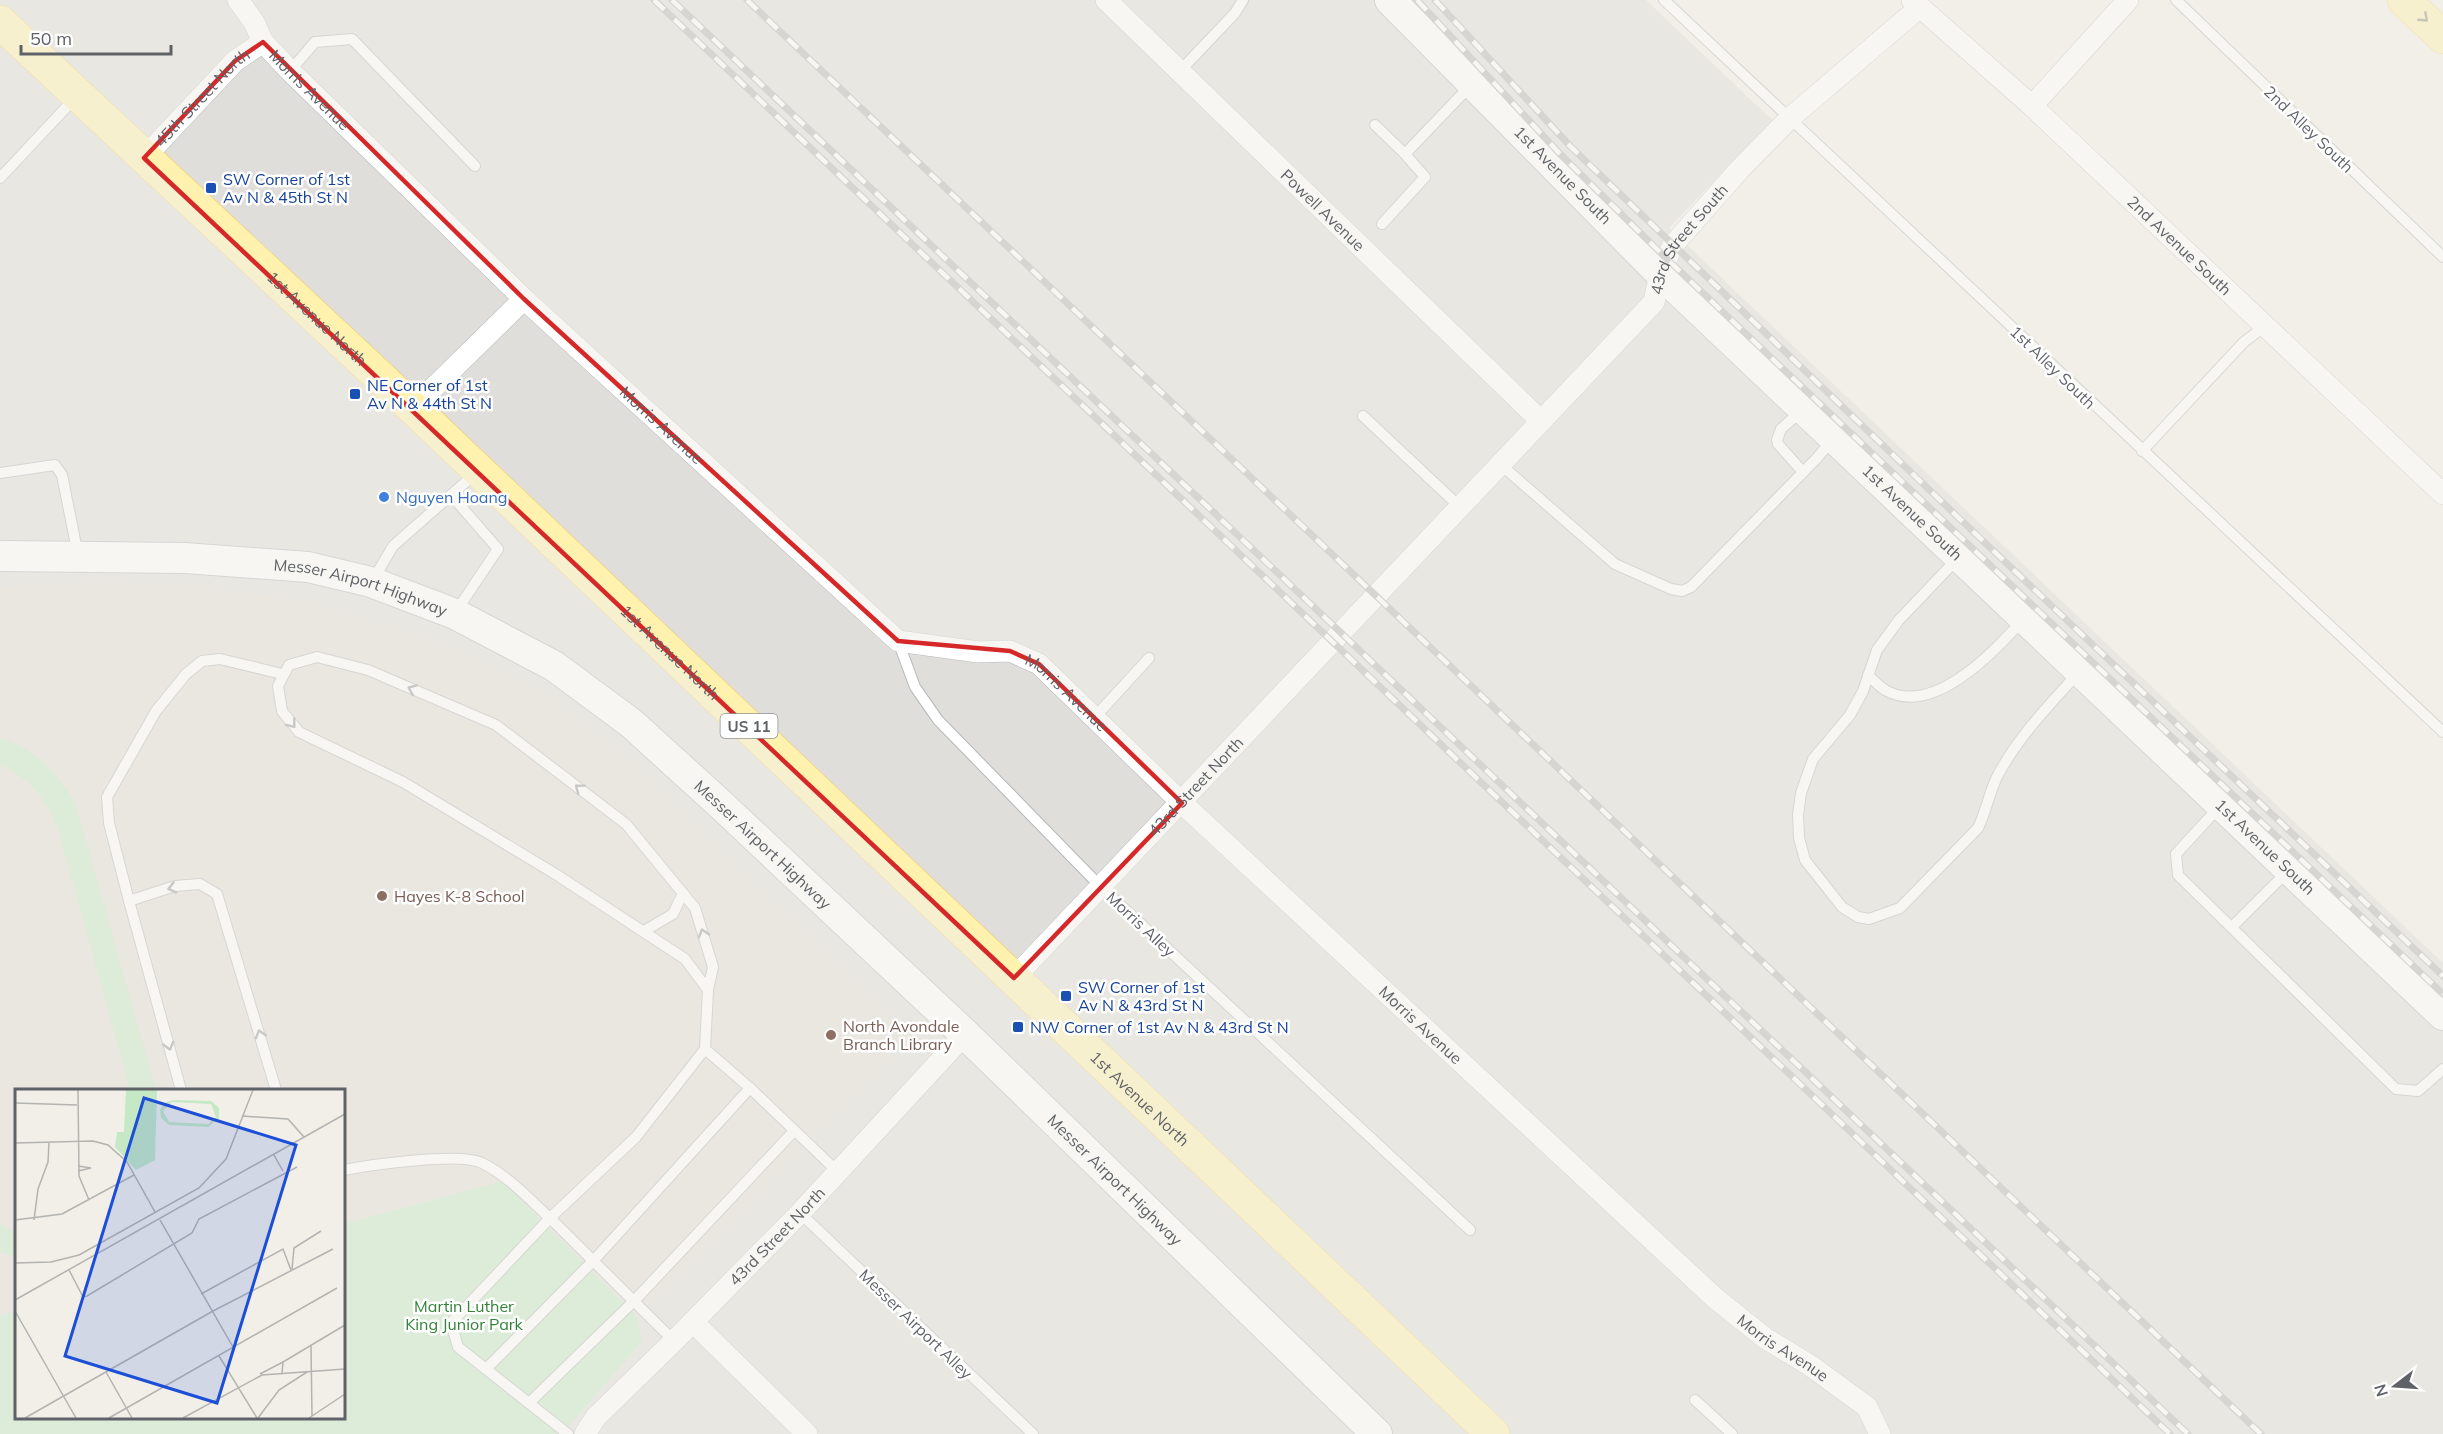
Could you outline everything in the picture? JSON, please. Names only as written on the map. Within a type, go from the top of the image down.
[{"type":"main road","name":"1st Avenue South","points":[[1390,0],[1660,273],[2443,1015]]},
{"type":"main road","points":[[2404,0],[2443,37]]},
{"type":"main road","name":"1st Avenue North","points":[[0,22],[479,470],[1493,1434]]},
{"type":"main road","name":"Messer Airport Highway","points":[[0,556],[185,558],[308,567],[371,582],[455,614],[554,666],[631,723],[965,1034],[1377,1434]]},
{"type":"street","name":"Morris Avenue","points":[[238,0],[254,22],[264,42],[290,71],[524,299],[898,641],[978,652],[1010,651],[1039,664],[1182,803],[1715,1298],[1766,1338],[1811,1366],[1867,1407],[1880,1434]]},
{"type":"street","name":"Powell Avenue","points":[[1106,0],[1540,420]]},
{"type":"street","points":[[2032,106],[2128,0]]},
{"type":"street","name":"43rd Street South","points":[[1378,597],[1540,420],[1654,302],[1660,273],[1673,245],[1740,169],[1790,118],[1916,3]]},
{"type":"street","name":"2nd Avenue South","points":[[1916,3],[2032,106],[2443,494]]},
{"type":"street","name":"45th Street North","points":[[144,158],[235,61],[264,42]]},
{"type":"street","points":[[413,408],[524,299]]},
{"type":"street","name":"43rd Street North","points":[[1014,978],[1378,597]]},
{"type":"street","name":"43rd Street North","points":[[585,1434],[596,1416],[674,1341],[800,1213],[965,1034]]},
{"type":"street","points":[[693,1322],[807,1434]]},
{"type":"lane","points":[[1180,71],[1235,13],[1243,0]]},
{"type":"lane","name":"1st Alley South","points":[[1665,0],[2443,732]]},
{"type":"lane","name":"2nd Alley South","points":[[2176,0],[2443,257]]},
{"type":"lane","points":[[290,71],[315,42],[352,39],[475,166]]},
{"type":"lane","points":[[1405,154],[1473,84]]},
{"type":"lane","points":[[0,178],[77,95]]},
{"type":"lane","points":[[1375,125],[1425,177],[1383,224]]},
{"type":"lane","points":[[2142,451],[2244,342],[2265,326]]},
{"type":"lane","points":[[1803,409],[1781,429],[1777,440],[1803,472]]},
{"type":"lane","points":[[1363,416],[1460,507]]},
{"type":"lane","points":[[1500,464],[1615,564],[1651,582],[1683,591],[1691,587],[1834,438]]},
{"type":"lane","points":[[0,473],[55,465],[62,475],[79,557]]},
{"type":"lane","points":[[371,582],[393,546],[479,470]]},
{"type":"lane","points":[[451,495],[498,549],[455,614]]},
{"type":"lane","points":[[1959,557],[1899,620],[1877,650],[1863,691],[1850,715],[1813,759],[1801,793],[1798,815],[1799,838],[1805,860],[1842,907],[1858,917],[1869,919],[1900,908],[1978,828],[1986,814],[1991,789],[1999,772],[2034,721],[2080,671]]},
{"type":"lane","points":[[1868,675],[1885,690],[1899,695],[1931,692],[1968,674],[2025,619]]},
{"type":"lane","name":"Morris Alley","points":[[898,641],[915,687],[938,720],[1101,887],[1470,1230]]},
{"type":"lane","points":[[568,1434],[458,1347],[451,1323],[550,1218],[636,1137],[705,1048],[708,990],[713,968],[695,908],[626,824],[496,725],[368,670],[317,657],[288,665],[278,686],[282,711],[298,732],[403,782],[644,931],[685,959],[708,990]]},
{"type":"lane","points":[[1094,718],[1149,658]]},
{"type":"lane","points":[[181,1089],[108,823],[107,797],[156,711],[186,674],[202,661],[220,659],[282,674]]},
{"type":"lane","points":[[2221,805],[2176,854],[2178,875],[2396,1089],[2418,1092],[2443,1068]]},
{"type":"lane","points":[[2232,927],[2289,870]]},
{"type":"lane","points":[[129,901],[175,886],[200,884],[217,894],[276,1089]]},
{"type":"lane","points":[[644,931],[673,914],[683,893]]},
{"type":"lane","points":[[705,1048],[838,1173]]},
{"type":"lane","points":[[486,1369],[594,1260],[750,1088]]},
{"type":"lane","points":[[529,1403],[635,1300],[794,1131]]},
{"type":"lane","points":[[346,1167],[450,1159],[479,1161],[510,1180],[635,1300],[674,1341]]},
{"type":"lane","name":"Messer Airport Alley","points":[[800,1213],[1033,1434]]},
{"type":"lane","points":[[1695,1400],[1732,1434]]},
{"type":"highlighted area","points":[[263,42],[524,299],[898,641],[1010,651],[1039,664],[1182,803],[1014,978],[144,158],[235,61]]},
{"type":"shaded area","points":[[0,0],[1646,0],[1772,120],[1669,228],[2443,963],[2443,1434],[0,1434]]},
{"type":"shaded area","name":"Hayes K-8 School","points":[[92,582],[192,586],[295,600],[419,636],[530,685],[621,755],[909,1036],[637,1317],[503,1181],[345,1224],[345,1089],[15,1089],[15,1312],[0,1316],[0,588]]},
{"type":"green space","points":[[0,738],[25,749],[45,764],[62,783],[76,805],[156,1089],[130,1089],[54,818],[43,799],[29,783],[0,765]]},
{"type":"green space","name":"Martin Luther King Junior Park","points":[[503,1181],[637,1317],[642,1341],[562,1434],[0,1434],[0,1316],[15,1312],[15,1419],[345,1419],[345,1224]]},
{"type":"green space","points":[[0,1224],[15,1232],[15,1258],[0,1252]]},
{"type":"railway","points":[[654,0],[2170,1434]]},
{"type":"railway","points":[[672,0],[2188,1434]]},
{"type":"railway","points":[[747,0],[2261,1434]]},
{"type":"railway","points":[[1417,0],[1560,154],[1667,259],[2443,994]]},
{"type":"railway","points":[[1435,0],[1571,147],[2443,976]]},
{"type":"place","name":"SW Corner of 1st Av N & 45th St N","points":[[211,188]]},
{"type":"place","name":"NE Corner of 1st Av N & 44th St N","points":[[355,394]]},
{"type":"place","name":"Nguyen Hoang","points":[[384,497]]},
{"type":"place","name":"Hayes K-8 School","points":[[382,896]]},
{"type":"place","name":"SW Corner of 1st Av N & 43rd St N","points":[[1066,996]]},
{"type":"place","name":"NW Corner of 1st Av N & 43rd St N","points":[[1018,1027]]},
{"type":"place","name":"North Avondale Branch Library","points":[[831,1035]]}]
